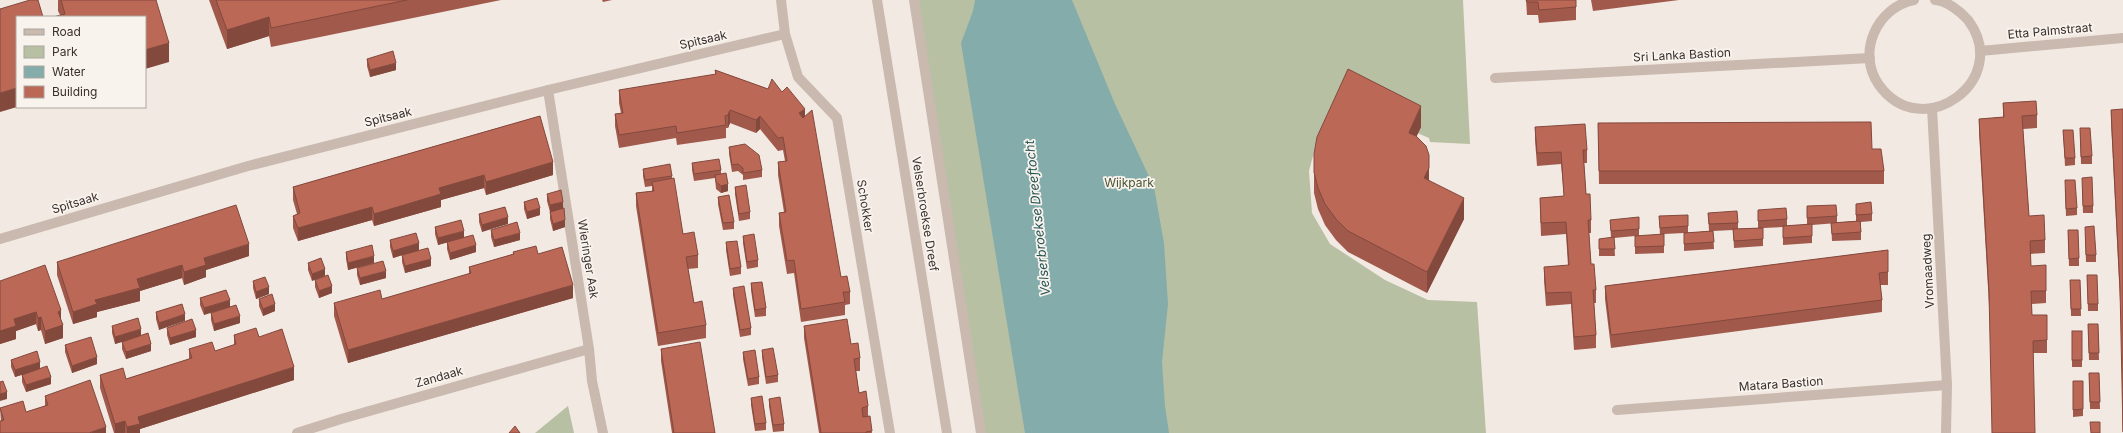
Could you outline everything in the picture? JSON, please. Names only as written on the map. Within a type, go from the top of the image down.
[{"type":"street","name":"Schokker","points":[[781,0],[786,34],[798,78],[837,118],[890,433]]},
{"type":"street","name":"Velserbroekse Dreef","points":[[877,0],[947,433]]},
{"type":"street","name":"Velserbroekse Dreef","points":[[914,0],[981,433]]},
{"type":"street","points":[[1914,0],[1895,7],[1883,17],[1875,30],[1870,44],[1870,58],[1872,72],[1879,85],[1891,97],[1907,106],[1919,109],[1932,108],[1949,103],[1964,92],[1976,73],[1980,51],[1972,26],[1964,16],[1955,8],[1935,0]]},
{"type":"street","name":"Spitsaak","points":[[0,239],[248,166],[548,90],[786,34]]},
{"type":"street","name":"Etta Palmstraat","points":[[1980,51],[2123,38]]},
{"type":"street","name":"Sri Lanka Bastion","points":[[1495,78],[1870,58]]},
{"type":"street","name":"Wieringer Aak","points":[[548,90],[589,349],[592,381],[603,433]]},
{"type":"street","name":"Vromaadweg","points":[[1932,108],[1947,384],[1946,433]]},
{"type":"street","name":"Zandaak","points":[[297,433],[341,419],[589,349]]},
{"type":"street","name":"Matara Bastion","points":[[1617,410],[1947,384]]},
{"type":"green space","name":"Wijkpark","points":[[914,0],[1463,0],[1470,144],[1430,142],[1429,138],[1401,126],[1317,141],[1309,171],[1312,213],[1330,244],[1385,280],[1428,300],[1477,302],[1486,433],[985,433]]},
{"type":"green space","points":[[568,406],[574,433],[535,433]]},
{"type":"water","name":"Velserbroekse Dreeftocht","points":[[975,0],[1072,0],[1115,104],[1154,187],[1164,243],[1168,304],[1162,362],[1165,406],[1169,433],[1025,433],[961,43],[973,11]]},
{"type":"building","points":[[30,0],[38,0],[43,16],[16,16],[16,88],[0,93],[0,9]]},
{"type":"building","points":[[61,0],[156,0],[169,43],[146,50],[146,16],[57,16],[65,14]]},
{"type":"building","points":[[216,0],[407,0],[271,28],[269,17],[227,30]]},
{"type":"building","points":[[1526,0],[1576,0],[1576,7],[1539,10],[1538,2],[1527,2]]},
{"type":"building","points":[[393,51],[396,63],[370,70],[367,59]]},
{"type":"building","points":[[1348,69],[1421,106],[1409,133],[1416,136],[1426,146],[1429,155],[1429,168],[1424,178],[1464,198],[1427,272],[1348,231],[1336,219],[1325,204],[1318,188],[1314,172],[1314,154],[1317,137]]},
{"type":"building","points":[[715,70],[768,89],[772,79],[782,92],[787,87],[805,109],[799,113],[803,118],[812,110],[841,277],[847,276],[850,292],[843,292],[845,302],[801,309],[794,260],[787,261],[779,213],[786,212],[778,162],[787,161],[783,137],[778,138],[760,116],[756,120],[730,110],[728,115],[725,116],[726,125],[677,133],[676,126],[619,135],[615,114],[623,113],[619,90],[716,74]]},
{"type":"building","points":[[2036,101],[2037,115],[2022,116],[2029,216],[2044,215],[2045,240],[2030,241],[2031,266],[2046,265],[2046,291],[2031,291],[2032,315],[2047,315],[2047,340],[2033,341],[2035,433],[1992,433],[1989,292],[1979,119],[2004,117],[2003,103]]},
{"type":"building","points":[[2123,109],[2123,432],[2120,288],[2111,110]]},
{"type":"building","points":[[540,116],[553,162],[486,182],[484,175],[439,188],[441,194],[374,214],[372,207],[298,228],[293,216],[300,213],[293,187]]},
{"type":"building","points":[[1871,122],[1872,149],[1881,149],[1884,171],[1599,171],[1598,123]]},
{"type":"building","points":[[1585,124],[1587,150],[1583,150],[1586,194],[1590,194],[1591,220],[1588,220],[1591,264],[1594,264],[1596,290],[1593,290],[1596,335],[1574,337],[1571,292],[1546,293],[1544,267],[1569,265],[1566,222],[1541,223],[1540,198],[1564,196],[1561,152],[1537,153],[1535,127]]},
{"type":"building","points":[[2080,128],[2090,128],[2092,156],[2081,157]]},
{"type":"building","points":[[2063,130],[2073,130],[2075,158],[2065,158]]},
{"type":"building","points":[[745,144],[759,155],[762,170],[743,173],[743,168],[738,164],[732,165],[729,147]]},
{"type":"building","points":[[719,159],[721,170],[694,174],[692,163]]},
{"type":"building","points":[[670,164],[672,176],[645,180],[643,169]]},
{"type":"building","points":[[726,173],[728,184],[721,186],[716,182],[715,175]]},
{"type":"building","points":[[2092,177],[2093,206],[2083,206],[2082,178]]},
{"type":"building","points":[[674,178],[683,234],[694,232],[698,255],[686,257],[694,303],[702,301],[706,325],[658,333],[636,193],[654,191],[652,182]]},
{"type":"building","points":[[2065,180],[2075,180],[2077,208],[2066,209]]},
{"type":"building","points":[[746,185],[750,212],[739,214],[735,187]]},
{"type":"building","points":[[561,190],[563,202],[550,205],[547,194]]},
{"type":"building","points":[[729,195],[734,222],[723,223],[718,197]]},
{"type":"building","points":[[537,198],[540,208],[527,212],[524,202]]},
{"type":"building","points":[[1871,202],[1872,214],[1856,215],[1856,204]]},
{"type":"building","points":[[236,205],[249,244],[204,258],[206,265],[184,272],[182,265],[137,279],[140,288],[95,300],[97,304],[73,312],[57,262]]},
{"type":"building","points":[[1836,205],[1837,216],[1807,218],[1807,206]]},
{"type":"building","points":[[505,207],[508,217],[482,225],[479,214]]},
{"type":"building","points":[[564,208],[565,220],[553,224],[550,212]]},
{"type":"building","points":[[1786,208],[1787,219],[1758,221],[1758,210]]},
{"type":"building","points":[[1737,211],[1738,223],[1709,224],[1708,213]]},
{"type":"building","points":[[1688,215],[1688,226],[1660,228],[1659,216]]},
{"type":"building","points":[[1639,217],[1639,229],[1611,231],[1610,220]]},
{"type":"building","points":[[461,220],[464,231],[438,238],[435,227]]},
{"type":"building","points":[[1860,221],[1861,232],[1832,234],[1831,223]]},
{"type":"building","points":[[517,222],[520,233],[494,240],[491,230]]},
{"type":"building","points":[[1812,224],[1812,236],[1783,238],[1783,226]]},
{"type":"building","points":[[2094,226],[2096,255],[2086,255],[2085,227]]},
{"type":"building","points":[[1763,228],[1763,239],[1734,241],[1733,229]]},
{"type":"building","points":[[2068,230],[2078,230],[2079,258],[2069,259]]},
{"type":"building","points":[[1713,231],[1714,242],[1684,244],[1684,233]]},
{"type":"building","points":[[416,233],[419,243],[393,251],[390,240]]},
{"type":"building","points":[[754,234],[758,260],[747,262],[743,236]]},
{"type":"building","points":[[1664,234],[1664,246],[1635,247],[1635,236]]},
{"type":"building","points":[[473,235],[476,245],[450,253],[447,242]]},
{"type":"building","points":[[1614,237],[1615,249],[1599,249],[1599,239]]},
{"type":"building","points":[[737,241],[741,267],[730,269],[726,242]]},
{"type":"building","points":[[372,245],[374,256],[348,263],[346,252]]},
{"type":"building","points":[[536,246],[538,254],[562,247],[573,285],[348,350],[334,303],[380,290],[382,299],[471,273],[469,267]]},
{"type":"building","points":[[428,248],[431,259],[405,266],[402,255]]},
{"type":"building","points":[[1888,250],[1888,272],[1879,273],[1882,300],[1611,335],[1605,286]]},
{"type":"building","points":[[321,258],[325,269],[312,274],[308,263]]},
{"type":"building","points":[[383,261],[386,271],[360,278],[357,268]]},
{"type":"building","points":[[45,265],[61,310],[58,312],[63,325],[45,331],[41,317],[38,318],[36,312],[14,319],[16,326],[0,331],[0,281]]},
{"type":"building","points":[[328,275],[332,286],[319,291],[315,280]]},
{"type":"building","points":[[2087,275],[2097,275],[2098,304],[2088,304]]},
{"type":"building","points":[[265,277],[269,287],[256,292],[253,281]]},
{"type":"building","points":[[2070,280],[2080,280],[2081,309],[2071,309]]},
{"type":"building","points":[[762,282],[766,308],[755,310],[751,283]]},
{"type":"building","points":[[744,286],[751,328],[740,330],[733,288]]},
{"type":"building","points":[[226,290],[230,300],[204,308],[200,298]]},
{"type":"building","points":[[272,294],[275,304],[263,309],[259,299]]},
{"type":"building","points":[[182,304],[185,314],[159,323],[156,312]]},
{"type":"building","points":[[236,305],[240,316],[214,324],[211,313]]},
{"type":"building","points":[[138,318],[141,329],[115,337],[112,326]]},
{"type":"building","points":[[192,319],[196,330],[170,338],[167,328]]},
{"type":"building","points":[[847,319],[851,344],[858,343],[860,358],[854,359],[859,393],[866,391],[868,406],[862,408],[863,417],[870,416],[872,431],[866,433],[821,433],[804,326]]},
{"type":"building","points":[[2088,324],[2098,324],[2099,353],[2089,353]]},
{"type":"building","points":[[256,328],[259,337],[282,329],[294,367],[138,417],[140,424],[127,427],[125,421],[115,424],[100,375],[123,368],[126,379],[192,358],[189,349],[212,342],[215,351],[236,344],[234,335]]},
{"type":"building","points":[[2072,331],[2082,331],[2082,360],[2072,360]]},
{"type":"building","points":[[148,333],[151,344],[126,352],[122,342]]},
{"type":"building","points":[[91,337],[97,357],[72,366],[65,345]]},
{"type":"building","points":[[700,342],[715,433],[674,433],[661,349]]},
{"type":"building","points":[[773,348],[778,375],[766,377],[762,350]]},
{"type":"building","points":[[755,350],[759,377],[748,379],[743,352]]},
{"type":"building","points":[[37,351],[40,362],[15,370],[11,360]]},
{"type":"building","points":[[47,366],[51,377],[26,385],[22,375]]},
{"type":"building","points":[[2089,373],[2099,373],[2100,402],[2090,402]]},
{"type":"building","points":[[90,380],[106,427],[89,433],[0,433],[0,421],[4,420],[0,408],[23,401],[26,412],[48,405],[45,396]]},
{"type":"building","points":[[3,381],[7,392],[0,394],[0,382]]},
{"type":"building","points":[[2073,381],[2083,381],[2083,409],[2073,410]]},
{"type":"building","points":[[762,396],[766,423],[755,424],[751,398]]},
{"type":"building","points":[[780,397],[784,424],[773,425],[769,399]]},
{"type":"building","points":[[2090,422],[2100,422],[2100,433],[2091,433]]},
{"type":"building","points":[[515,426],[520,433],[509,433]]}]
